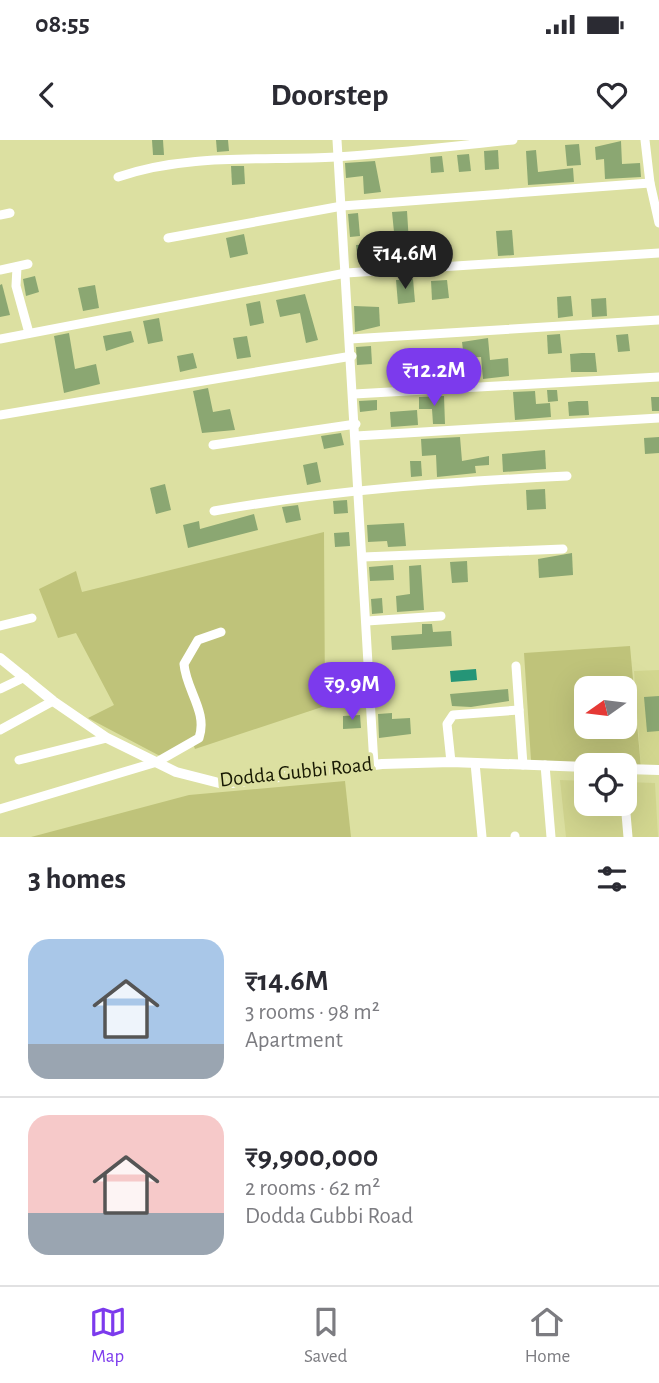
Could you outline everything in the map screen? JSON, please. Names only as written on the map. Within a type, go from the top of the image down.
[{"type":"main road","name":"Dodda Gubbi Road","points":[[1,659],[53,701],[107,738],[176,772],[223,784],[374,765],[452,762],[574,766]]},
{"type":"main road","points":[[637,769],[659,770]]},
{"type":"street","points":[[337,140],[351,339],[374,765]]},
{"type":"street","points":[[118,177],[144,168],[172,164],[338,156],[513,140]]},
{"type":"street","points":[[645,140],[650,183],[659,223]]},
{"type":"street","points":[[168,238],[342,206],[650,183]]},
{"type":"street","points":[[0,339],[346,273],[659,253]]},
{"type":"street","points":[[0,270],[28,264]]},
{"type":"street","points":[[16,267],[16,286],[29,333]]},
{"type":"street","points":[[351,339],[659,320]]},
{"type":"street","points":[[0,415],[352,356]]},
{"type":"street","points":[[354,394],[659,377]]},
{"type":"street","points":[[356,436],[659,418]]},
{"type":"street","points":[[213,445],[356,424]]},
{"type":"street","points":[[214,511],[359,489],[567,476]]},
{"type":"street","points":[[363,557],[562,549]]},
{"type":"street","points":[[367,621],[441,616]]},
{"type":"street","points":[[0,626],[32,618]]},
{"type":"street","points":[[0,809],[157,762],[199,738],[202,719],[186,680],[184,664],[198,640],[221,632]]},
{"type":"street","points":[[516,666],[523,765]]},
{"type":"street","points":[[0,689],[24,677]]},
{"type":"street","points":[[0,730],[53,701]]},
{"type":"street","points":[[452,762],[447,724],[453,715],[519,710]]},
{"type":"street","points":[[19,760],[107,738]]},
{"type":"street","points":[[475,763],[482,837]]},
{"type":"street","points":[[545,765],[551,837]]},
{"type":"street","points":[[626,816],[628,837]]},
{"type":"shaded area","points":[[324,532],[325,706],[195,749],[191,739],[160,756],[88,718],[114,705],[76,633],[58,638],[39,589],[76,571],[82,592]]},
{"type":"shaded area","points":[[630,646],[633,676],[574,676],[574,739],[637,739],[637,724],[641,768],[637,768],[637,753],[574,753],[574,763],[531,760],[524,653]]},
{"type":"shaded area","points":[[476,669],[477,680],[451,682],[450,671]]},
{"type":"shaded area","points":[[659,670],[659,768],[641,768],[637,676],[634,676],[634,671]]},
{"type":"shaded area","points":[[560,780],[574,781],[574,816],[637,816],[637,782],[655,783],[658,837],[566,837]]},
{"type":"shaded area","points":[[345,781],[351,837],[31,837],[189,795]]},
{"type":"building","points":[[152,140],[163,140],[164,155],[153,155]]},
{"type":"building","points":[[216,140],[228,140],[229,151],[217,152]]},
{"type":"building","points":[[621,141],[622,164],[640,163],[641,177],[605,179],[604,159],[596,160],[595,147]]},
{"type":"building","points":[[579,144],[581,165],[567,166],[565,145]]},
{"type":"building","points":[[498,150],[499,169],[485,170],[484,151]]},
{"type":"building","points":[[536,150],[538,172],[573,168],[574,182],[528,185],[526,151]]},
{"type":"building","points":[[469,154],[471,171],[459,172],[457,155]]},
{"type":"building","points":[[442,156],[444,172],[431,173],[430,157]]},
{"type":"building","points":[[375,161],[381,192],[364,194],[363,176],[346,178],[345,163]]},
{"type":"building","points":[[231,166],[244,166],[245,184],[232,185]]},
{"type":"building","points":[[407,211],[410,259],[389,260],[387,243],[395,242],[392,212]]},
{"type":"building","points":[[358,213],[360,236],[350,237],[348,214]]},
{"type":"building","points":[[512,230],[514,255],[498,256],[496,231]]},
{"type":"building","points":[[244,234],[248,254],[230,258],[226,238]]},
{"type":"building","points":[[374,244],[376,261],[358,262],[356,245]]},
{"type":"building","points":[[35,276],[39,292],[26,296],[23,279]]},
{"type":"building","points":[[413,279],[415,302],[398,304],[396,280]]},
{"type":"building","points":[[447,280],[449,298],[432,300],[431,281]]},
{"type":"building","points":[[2,284],[10,315],[0,317],[0,285]]},
{"type":"building","points":[[95,285],[99,308],[83,311],[78,288]]},
{"type":"building","points":[[305,294],[318,340],[306,343],[300,313],[280,317],[276,300]]},
{"type":"building","points":[[571,296],[573,316],[558,318],[557,297]]},
{"type":"building","points":[[606,298],[607,316],[592,317],[591,299]]},
{"type":"building","points":[[260,301],[264,323],[250,326],[246,304]]},
{"type":"building","points":[[354,306],[379,307],[380,326],[355,332]]},
{"type":"building","points":[[159,318],[163,341],[148,344],[143,321]]},
{"type":"building","points":[[131,331],[134,342],[106,351],[103,336]]},
{"type":"building","points":[[69,333],[75,369],[96,364],[100,384],[64,393],[54,336]]},
{"type":"building","points":[[560,334],[562,353],[548,354],[547,335]]},
{"type":"building","points":[[628,334],[630,351],[618,352],[616,335]]},
{"type":"building","points":[[247,336],[251,357],[237,359],[233,338]]},
{"type":"building","points":[[488,338],[490,360],[508,358],[509,376],[483,379],[481,357],[464,358],[462,342]]},
{"type":"building","points":[[371,346],[372,364],[357,365],[356,347]]},
{"type":"building","points":[[193,353],[197,368],[180,372],[177,356]]},
{"type":"building","points":[[595,353],[597,372],[571,372],[570,354]]},
{"type":"building","points":[[208,388],[213,412],[230,409],[235,430],[202,433],[193,391]]},
{"type":"building","points":[[547,390],[557,390],[558,401],[548,402]]},
{"type":"building","points":[[535,391],[536,404],[550,403],[551,417],[515,420],[513,392]]},
{"type":"building","points":[[444,396],[445,424],[433,424],[432,409],[419,409],[419,397]]},
{"type":"building","points":[[651,397],[659,397],[659,411],[652,411]]},
{"type":"building","points":[[377,400],[377,410],[360,412],[359,401]]},
{"type":"building","points":[[588,401],[589,415],[569,416],[568,402]]},
{"type":"building","points":[[417,410],[418,425],[391,427],[390,412]]},
{"type":"building","points":[[341,433],[344,445],[324,449],[321,436]]},
{"type":"building","points":[[460,437],[462,461],[489,456],[489,465],[475,466],[476,473],[437,477],[436,455],[422,456],[421,439]]},
{"type":"building","points":[[659,437],[659,453],[645,454],[644,438]]},
{"type":"building","points":[[545,450],[546,469],[503,472],[502,454]]},
{"type":"building","points":[[410,461],[421,461],[422,476],[411,477]]},
{"type":"building","points":[[317,462],[321,482],[307,485],[303,465]]},
{"type":"building","points":[[165,484],[171,510],[156,514],[150,488]]},
{"type":"building","points":[[545,489],[546,509],[527,510],[526,490]]},
{"type":"building","points":[[347,500],[348,513],[334,514],[333,501]]},
{"type":"building","points":[[298,505],[301,520],[286,523],[282,507]]},
{"type":"building","points":[[254,514],[258,530],[188,548],[183,525],[199,521],[200,529]]},
{"type":"building","points":[[404,523],[406,546],[388,547],[387,541],[368,542],[367,525]]},
{"type":"building","points":[[349,532],[350,546],[335,547],[334,533]]},
{"type":"building","points":[[572,553],[573,575],[539,578],[538,559]]},
{"type":"building","points":[[467,561],[468,582],[452,583],[450,562]]},
{"type":"building","points":[[393,565],[394,580],[370,581],[369,567]]},
{"type":"building","points":[[421,565],[424,610],[397,612],[396,596],[410,594],[409,566]]},
{"type":"building","points":[[382,598],[383,613],[372,614],[371,599]]},
{"type":"building","points":[[422,624],[432,624],[433,632],[451,631],[452,646],[392,650],[391,636],[422,634]]},
{"type":"building","points":[[508,689],[509,701],[471,707],[452,706],[450,694]]},
{"type":"building","points":[[659,696],[659,731],[647,732],[644,697]]},
{"type":"building","points":[[392,713],[392,719],[410,718],[411,734],[379,738],[378,714]]},
{"type":"building","points":[[360,715],[361,728],[343,729],[343,716]]}]
